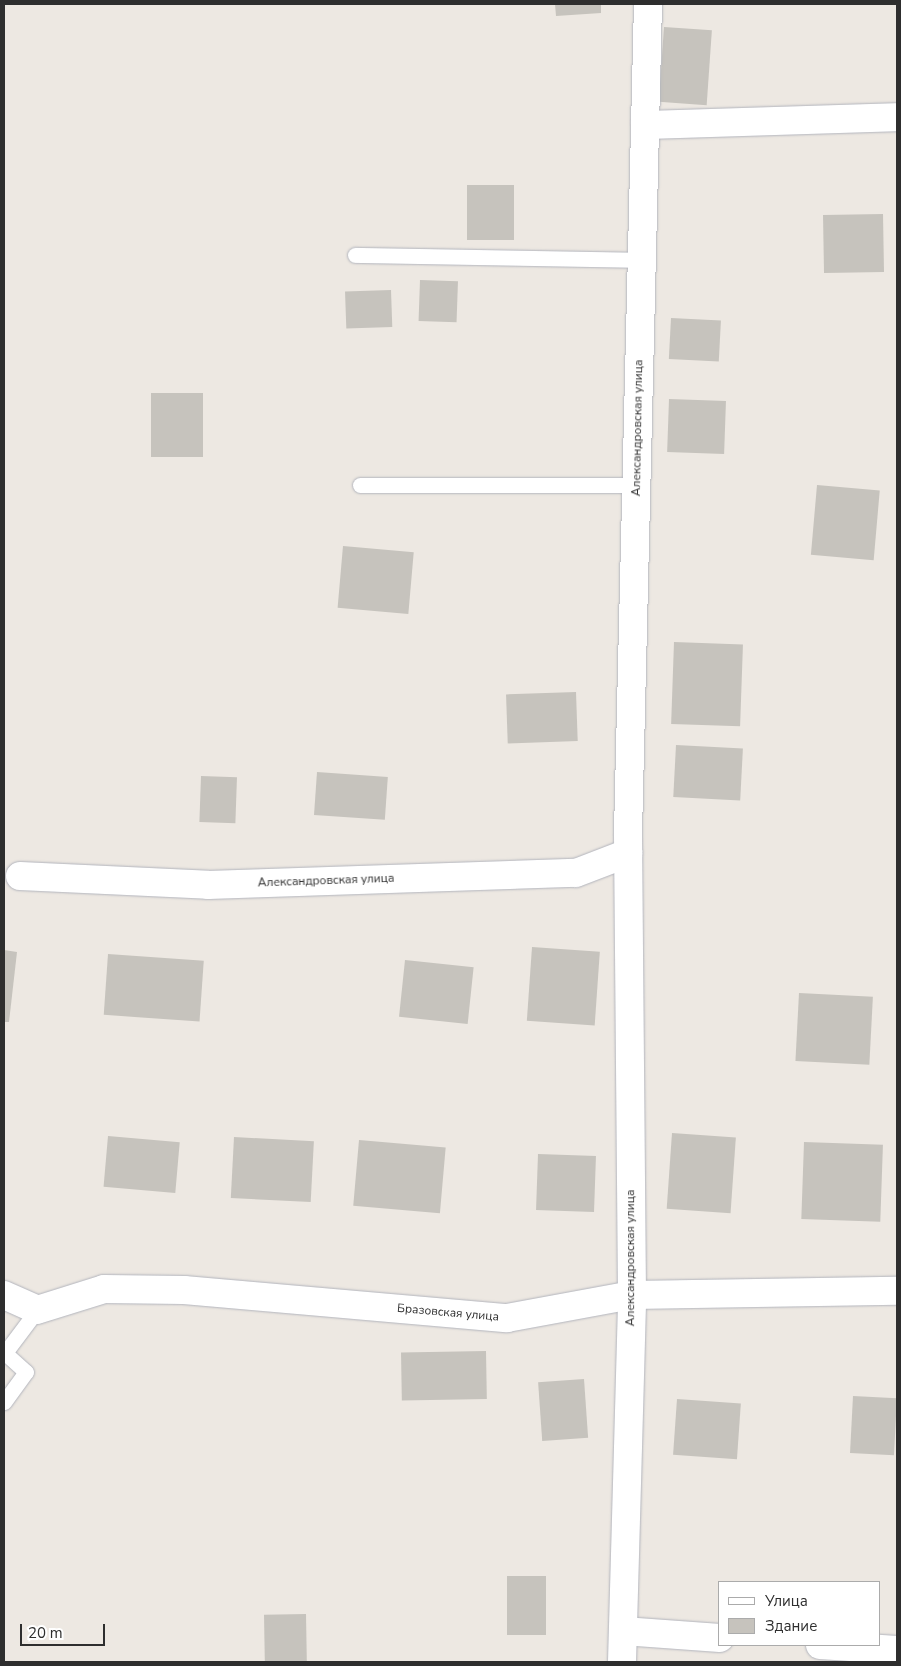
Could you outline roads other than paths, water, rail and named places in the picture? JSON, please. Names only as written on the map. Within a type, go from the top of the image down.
[{"type":"street","name":"Александровская улица","points":[[622,1662],[632,1295],[628,853],[648,4]]},
{"type":"street","points":[[645,125],[897,117]]},
{"type":"street","name":"Александровская улица","points":[[12,876],[208,885],[576,873],[628,853]]},
{"type":"street","name":"Бразовская улица","points":[[37,1310],[104,1289],[184,1290],[506,1318],[632,1295],[897,1291]]},
{"type":"street","points":[[4,1295],[37,1310]]},
{"type":"street","points":[[623,1631],[718,1638]]},
{"type":"street","points":[[835,1646],[897,1650]]},
{"type":"lane","points":[[356,255],[642,260]]},
{"type":"lane","points":[[360,484],[636,485]]},
{"type":"lane","points":[[4,1402],[26,1372],[4,1353],[37,1310]]}]
